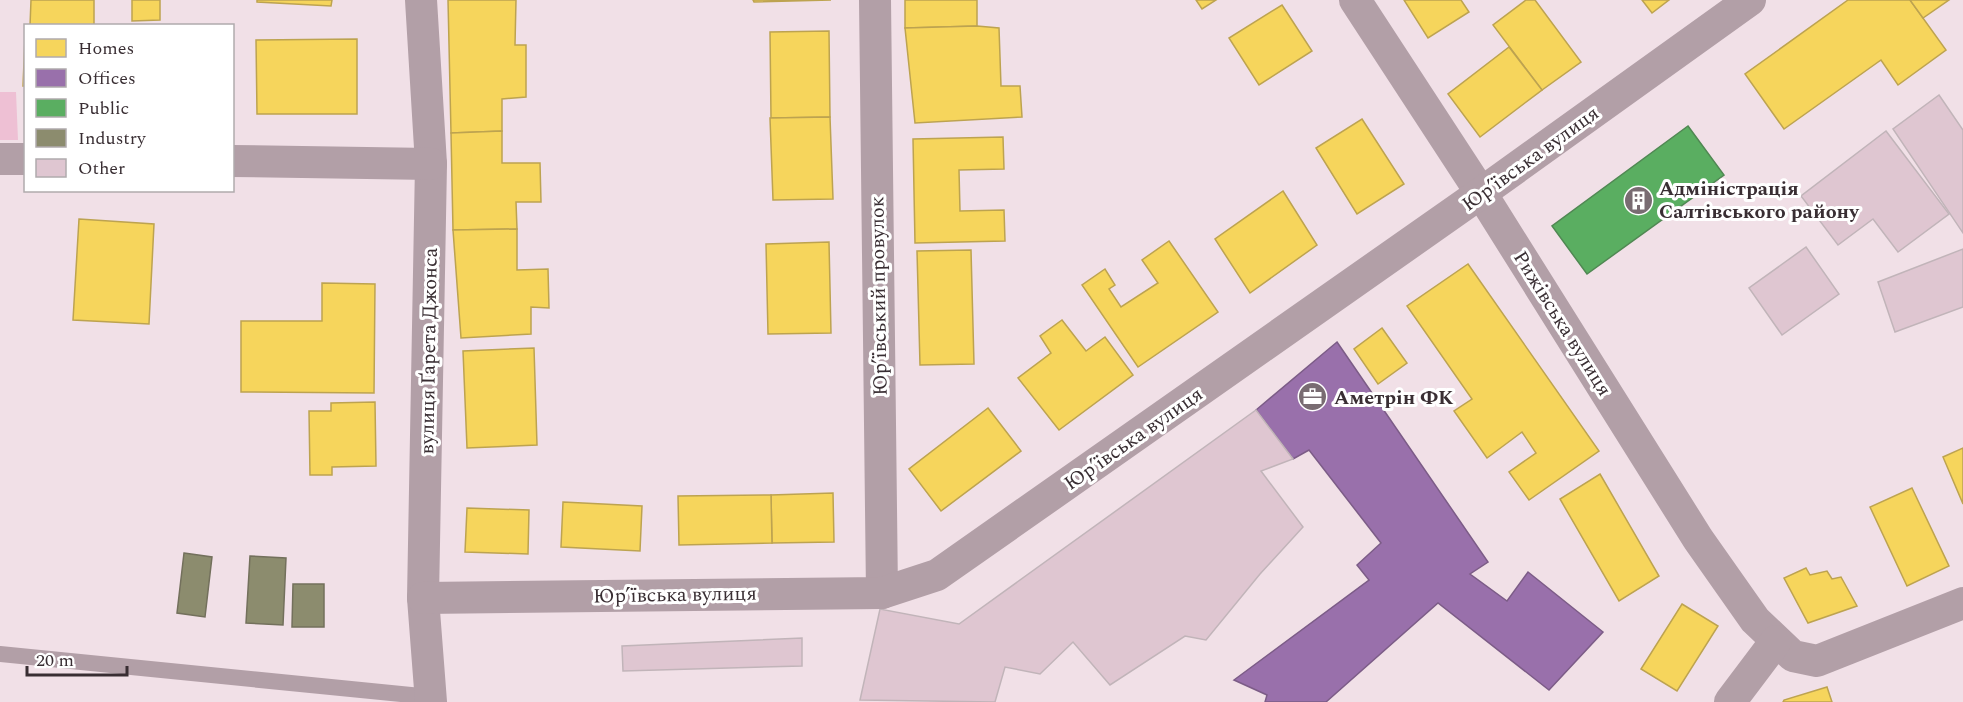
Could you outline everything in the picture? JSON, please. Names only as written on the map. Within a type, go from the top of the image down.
[{"type":"street","name":"вулиця Ґарета Джонса","points":[[421,0],[431,164],[423,598],[431,700]]},
{"type":"street","name":"Юр’ївський провулок","points":[[875,0],[882,593]]},
{"type":"street","name":"Рижівська вулиця","points":[[1355,0],[1481,193],[1698,539],[1755,620],[1776,641],[1793,656],[1818,661],[1963,603]]},
{"type":"street","name":"Юр’ївська вулиця","points":[[423,598],[882,593],[937,575],[1481,193],[1750,0]]},
{"type":"street","points":[[0,159],[24,159]]},
{"type":"street","points":[[234,161],[431,164]]},
{"type":"street","points":[[1730,702],[1776,641]]},
{"type":"lane","points":[[0,654],[431,700]]},
{"type":"shaded area","points":[[0,92],[16,92],[18,140],[0,140]]},
{"type":"building: Homes","points":[[31,0],[94,0],[94,24],[30,24]]},
{"type":"building: Homes","points":[[132,0],[160,0],[160,20],[132,21]]},
{"type":"building: Homes","points":[[257,0],[332,0],[331,6],[257,2]]},
{"type":"building: Homes","points":[[448,0],[516,0],[515,45],[526,45],[526,97],[502,99],[502,131],[451,133]]},
{"type":"building: Homes","points":[[753,0],[831,0],[754,2]]},
{"type":"building: Homes","points":[[905,0],[977,0],[977,26],[905,28]]},
{"type":"building: Homes","points":[[1196,0],[1216,0],[1202,9]]},
{"type":"building: Homes","points":[[1404,0],[1461,0],[1469,12],[1428,38]]},
{"type":"building: Homes","points":[[1526,0],[1535,0],[1581,62],[1542,90],[1493,25]]},
{"type":"building: Homes","points":[[1642,0],[1669,0],[1652,13]]},
{"type":"building: Homes","points":[[1848,0],[1910,0],[1946,50],[1898,85],[1881,60],[1784,129],[1745,74]]},
{"type":"building: Homes","points":[[1910,0],[1949,0],[1923,18]]},
{"type":"building: Homes","points":[[1282,5],[1312,51],[1259,85],[1229,38]]},
{"type":"building: Homes","points":[[977,26],[999,28],[1001,86],[1020,86],[1022,117],[915,123],[905,28]]},
{"type":"building: Homes","points":[[829,31],[830,117],[771,118],[770,32]]},
{"type":"building: Homes","points":[[357,39],[357,114],[257,114],[256,40]]},
{"type":"building: Homes","points":[[1509,47],[1542,90],[1480,137],[1448,94]]},
{"type":"building: Homes","points":[[830,117],[833,199],[773,200],[770,118]]},
{"type":"building: Homes","points":[[1362,119],[1404,184],[1357,214],[1316,148]]},
{"type":"building: Homes","points":[[502,131],[502,163],[540,163],[541,202],[516,202],[517,229],[453,230],[451,133]]},
{"type":"building: Homes","points":[[1003,137],[1004,169],[959,170],[960,211],[1004,210],[1005,241],[915,243],[913,139]]},
{"type":"building: Homes","points":[[1283,191],[1317,245],[1250,293],[1215,239]]},
{"type":"building: Homes","points":[[79,219],[154,224],[149,324],[73,320]]},
{"type":"building: Homes","points":[[517,229],[517,270],[548,269],[549,308],[531,307],[531,334],[461,338],[453,230]]},
{"type":"building: Homes","points":[[1169,241],[1218,312],[1138,367],[1082,285],[1105,269],[1115,285],[1109,289],[1121,307],[1158,283],[1142,260]]},
{"type":"building: Homes","points":[[829,242],[831,333],[768,334],[766,244]]},
{"type":"building: Homes","points":[[971,250],[974,364],[920,365],[917,251]]},
{"type":"building: Homes","points":[[1468,264],[1599,451],[1529,500],[1509,472],[1536,453],[1522,432],[1487,458],[1454,411],[1472,399],[1407,306]]},
{"type":"building: Homes","points":[[322,283],[375,284],[374,393],[241,392],[241,321],[322,321]]},
{"type":"building: Homes","points":[[1062,320],[1086,351],[1105,337],[1133,375],[1059,430],[1018,378],[1051,353],[1040,336]]},
{"type":"building: Homes","points":[[1382,328],[1407,363],[1378,384],[1354,349]]},
{"type":"building: Homes","points":[[534,348],[537,445],[467,448],[463,351]]},
{"type":"building: Homes","points":[[375,402],[376,466],[332,467],[332,475],[310,475],[309,411],[331,411],[331,403]]},
{"type":"building: Homes","points":[[988,408],[1021,451],[941,511],[909,469]]},
{"type":"building: Homes","points":[[1963,448],[1963,504],[1943,457]]},
{"type":"building: Homes","points":[[1600,474],[1659,576],[1619,601],[1560,499]]},
{"type":"building: Homes","points":[[1912,488],[1949,566],[1907,586],[1870,507]]},
{"type":"building: Homes","points":[[833,493],[834,542],[772,543],[771,495]]},
{"type":"building: Homes","points":[[771,495],[772,543],[679,545],[678,496]]},
{"type":"building: Homes","points":[[563,502],[642,506],[640,551],[561,547]]},
{"type":"building: Homes","points":[[467,508],[529,510],[528,554],[465,552]]},
{"type":"building: Homes","points":[[1806,568],[1810,575],[1827,571],[1832,579],[1841,577],[1857,606],[1808,623],[1784,578]]},
{"type":"building: Homes","points":[[1682,604],[1718,626],[1677,691],[1641,669]]},
{"type":"building: Homes","points":[[1827,687],[1832,702],[1783,702],[1784,700]]},
{"type":"building: Offices","points":[[1337,342],[1488,562],[1470,574],[1507,601],[1528,572],[1603,632],[1549,690],[1438,603],[1326,702],[1265,702],[1267,695],[1234,680],[1369,580],[1357,565],[1381,543],[1309,450],[1293,459],[1256,410]]},
{"type":"building: Public","name":"Адміністрація Салтівського району","points":[[1688,126],[1724,175],[1587,274],[1552,226]]},
{"type":"building: Industry","points":[[184,553],[212,557],[205,617],[177,613]]},
{"type":"building: Industry","points":[[250,556],[286,558],[283,625],[246,623]]},
{"type":"building: Industry","points":[[293,584],[324,584],[324,627],[292,627]]},
{"type":"building: Other","points":[[1939,95],[1963,130],[1963,233],[1893,129]]},
{"type":"building: Other","points":[[1886,131],[1949,214],[1898,252],[1873,219],[1838,245],[1801,196]]},
{"type":"building: Other","points":[[1806,247],[1839,294],[1782,335],[1749,288]]},
{"type":"building: Other","points":[[1963,249],[1963,307],[1895,332],[1878,282]]},
{"type":"building: Other","points":[[1256,410],[1293,459],[1261,471],[1303,527],[1260,574],[1206,640],[1185,636],[1110,685],[1073,642],[1040,674],[1005,667],[995,702],[860,700],[880,609],[959,624]]},
{"type":"building: Other","points":[[802,638],[802,666],[623,671],[622,646]]},
{"type":"place","name":"Адміністрація Салтівського району","points":[[1638,200]]},
{"type":"place","name":"Аметрін ФК","points":[[1313,397]]}]
